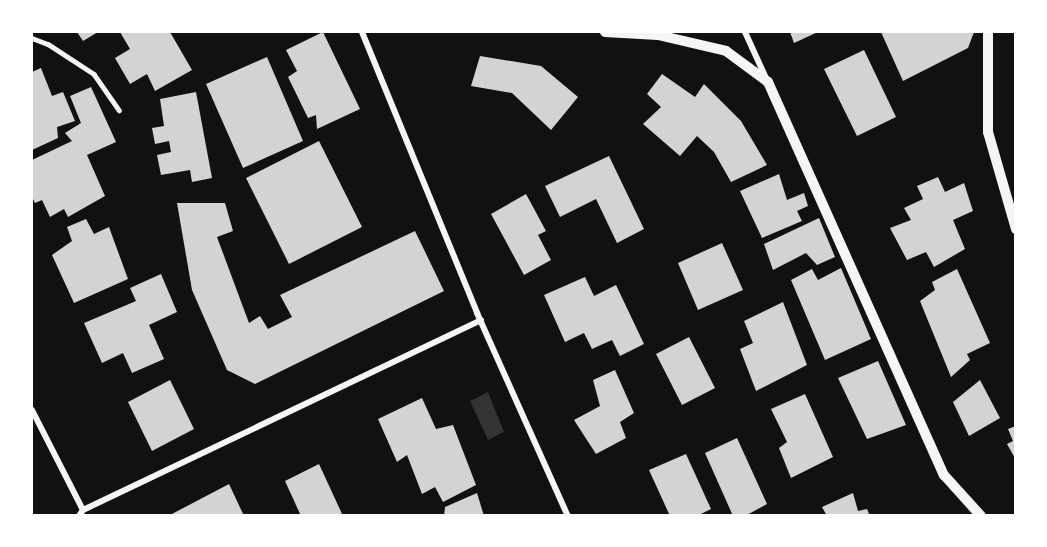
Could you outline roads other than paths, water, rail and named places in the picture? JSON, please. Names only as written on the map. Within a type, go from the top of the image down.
[{"type":"street","points":[[362,32],[481,320],[568,516]]},
{"type":"street","points":[[605,32],[658,35],[726,51],[768,82]]},
{"type":"street","points":[[745,32],[944,475],[981,516]]},
{"type":"street","points":[[988,32],[988,132],[1016,229]]},
{"type":"street","points":[[32,410],[81,513],[481,320]]},
{"type":"lane","points":[[32,38],[48,44],[94,75],[118,110]]}]
